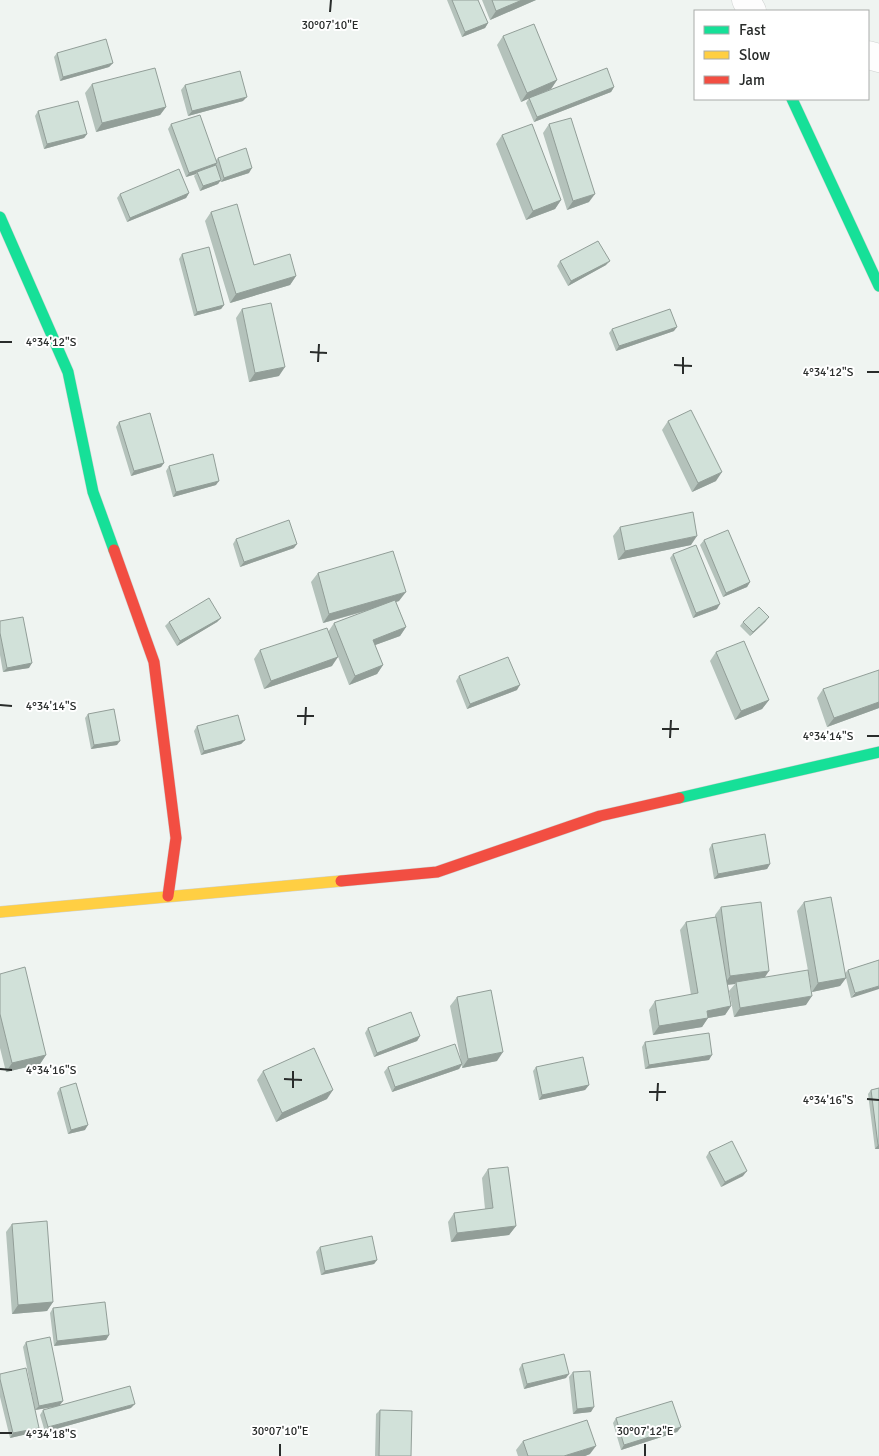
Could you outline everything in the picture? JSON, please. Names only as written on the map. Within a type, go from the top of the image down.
[{"type":"street","points":[[792,100],[879,286]]},
{"type":"street","points":[[0,217],[68,372],[92,492],[154,662],[176,838],[168,896]]},
{"type":"street","points":[[0,912],[437,872],[600,816],[879,752]]},
{"type":"building","points":[[452,0],[478,0],[488,23],[465,32]]},
{"type":"building","points":[[492,0],[522,0],[496,11]]},
{"type":"building","points":[[534,24],[557,80],[527,93],[503,36]]},
{"type":"building","points":[[106,39],[113,63],[63,77],[57,53]]},
{"type":"building","points":[[155,68],[166,107],[102,123],[92,84]]},
{"type":"building","points":[[607,68],[614,87],[537,117],[529,98]]},
{"type":"building","points":[[240,71],[247,97],[192,111],[185,85]]},
{"type":"building","points":[[78,101],[87,134],[47,144],[38,111]]},
{"type":"building","points":[[200,115],[217,163],[189,173],[171,124]]},
{"type":"building","points":[[571,118],[595,194],[573,201],[549,124]]},
{"type":"building","points":[[532,124],[561,200],[533,211],[502,135]]},
{"type":"building","points":[[246,148],[252,168],[224,178],[218,158]]},
{"type":"building","points":[[216,165],[221,180],[203,186],[197,172]]},
{"type":"building","points":[[179,169],[189,193],[130,218],[120,194]]},
{"type":"building","points":[[237,204],[254,265],[290,254],[296,276],[236,294],[211,212]]},
{"type":"building","points":[[598,241],[610,261],[571,281],[560,261]]},
{"type":"building","points":[[209,247],[224,305],[197,312],[182,254]]},
{"type":"building","points":[[271,303],[285,367],[255,373],[242,309]]},
{"type":"building","points":[[670,309],[677,327],[619,346],[612,329]]},
{"type":"building","points":[[691,410],[722,472],[698,483],[668,421]]},
{"type":"building","points":[[150,413],[164,463],[134,471],[119,422]]},
{"type":"building","points":[[213,454],[219,481],[176,492],[169,466]]},
{"type":"building","points":[[693,512],[697,536],[625,551],[620,527]]},
{"type":"building","points":[[289,520],[297,544],[244,562],[236,539]]},
{"type":"building","points":[[728,530],[750,582],[726,593],[704,540]]},
{"type":"building","points":[[696,545],[720,604],[696,613],[673,554]]},
{"type":"building","points":[[393,551],[406,592],[329,614],[318,573]]},
{"type":"building","points":[[209,598],[221,618],[180,641],[169,622]]},
{"type":"building","points":[[395,600],[406,627],[373,640],[383,665],[355,676],[334,623]]},
{"type":"building","points":[[759,607],[769,617],[753,632],[743,622]]},
{"type":"building","points":[[23,617],[32,663],[7,668],[0,633],[0,621]]},
{"type":"building","points":[[327,628],[338,657],[271,681],[260,650]]},
{"type":"building","points":[[744,641],[769,700],[741,711],[716,652]]},
{"type":"building","points":[[508,657],[520,685],[470,704],[459,676]]},
{"type":"building","points":[[879,670],[879,702],[834,718],[823,689]]},
{"type":"building","points":[[114,709],[120,741],[94,745],[88,714]]},
{"type":"building","points":[[238,715],[245,740],[204,751],[197,726]]},
{"type":"building","points":[[765,834],[770,864],[718,874],[712,844]]},
{"type":"building","points":[[831,897],[846,978],[818,983],[804,902]]},
{"type":"building","points":[[761,902],[769,971],[730,976],[721,907]]},
{"type":"building","points":[[716,917],[731,1006],[707,1011],[708,1018],[659,1026],[655,1001],[698,993],[686,922]]},
{"type":"building","points":[[879,960],[879,986],[855,993],[848,970]]},
{"type":"building","points":[[25,967],[46,1055],[12,1063],[0,1014],[0,974]]},
{"type":"building","points":[[808,970],[812,996],[740,1008],[736,982]]},
{"type":"building","points":[[491,990],[503,1052],[468,1059],[457,997]]},
{"type":"building","points":[[411,1012],[420,1036],[377,1053],[368,1028]]},
{"type":"building","points":[[709,1033],[712,1055],[649,1065],[645,1042]]},
{"type":"building","points":[[455,1044],[462,1064],[395,1087],[388,1067]]},
{"type":"building","points":[[314,1048],[333,1090],[282,1113],[263,1071]]},
{"type":"building","points":[[583,1057],[589,1085],[542,1095],[536,1067]]},
{"type":"building","points":[[76,1083],[88,1125],[71,1130],[60,1088]]},
{"type":"building","points":[[879,1088],[879,1145],[878,1145],[871,1090]]},
{"type":"building","points":[[732,1141],[747,1171],[725,1182],[709,1152]]},
{"type":"building","points":[[508,1167],[516,1226],[457,1233],[454,1213],[493,1208],[488,1169]]},
{"type":"building","points":[[47,1221],[53,1302],[18,1305],[12,1224]]},
{"type":"building","points":[[372,1236],[377,1260],[325,1271],[320,1247]]},
{"type":"building","points":[[105,1302],[109,1335],[57,1341],[53,1308]]},
{"type":"building","points":[[50,1337],[63,1401],[39,1406],[26,1342]]},
{"type":"building","points":[[564,1354],[569,1374],[527,1384],[522,1364]]},
{"type":"building","points":[[26,1368],[39,1428],[13,1433],[0,1374]]},
{"type":"building","points":[[590,1371],[594,1407],[577,1409],[573,1372]]},
{"type":"building","points":[[130,1386],[135,1404],[48,1427],[43,1410]]},
{"type":"building","points":[[672,1401],[681,1427],[624,1445],[616,1418]]},
{"type":"building","points":[[380,1410],[412,1411],[411,1456],[379,1456]]},
{"type":"building","points":[[587,1420],[596,1446],[564,1456],[528,1456],[523,1441]]},
{"type":"traffic: fast","points":[[792,100],[879,286]]},
{"type":"traffic: fast","points":[[0,217],[68,372],[93,492],[114,550]]},
{"type":"traffic: fast","points":[[679,798],[879,752]]},
{"type":"traffic: slow","points":[[0,912],[341,881]]},
{"type":"traffic: jam","points":[[114,550],[154,662],[176,838],[168,896]]},
{"type":"traffic: jam","points":[[341,881],[437,872],[600,816],[679,798]]}]
